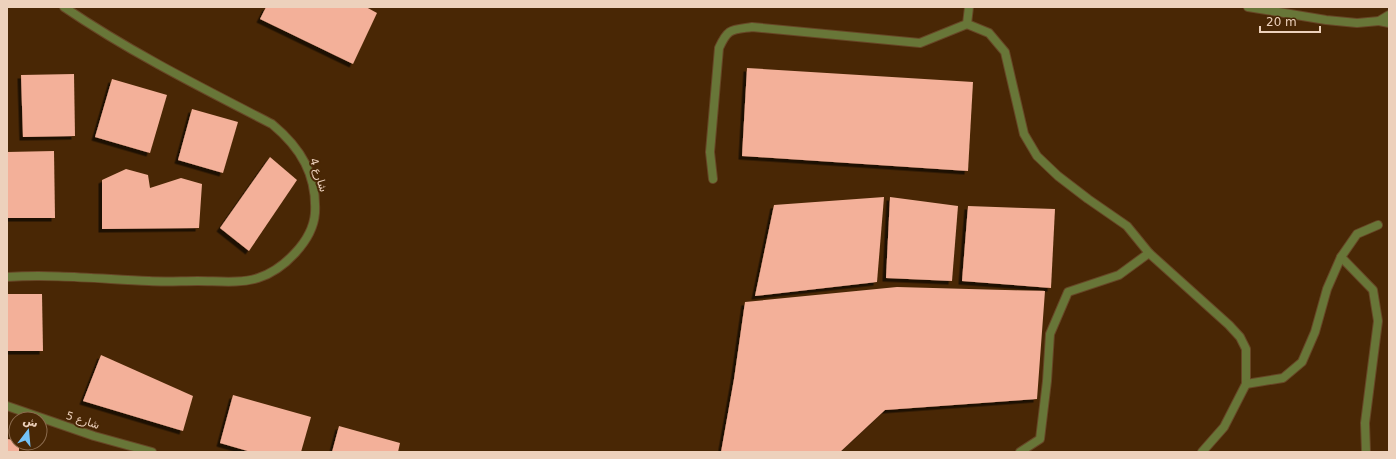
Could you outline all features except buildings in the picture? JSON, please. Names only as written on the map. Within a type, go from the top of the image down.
[{"type":"street","name":"شارع 4","points":[[7,277],[72,276],[150,282],[242,281],[258,278],[281,266],[296,253],[310,231],[315,217],[315,199],[307,168],[298,150],[285,135],[272,124],[153,61],[86,22],[64,7]]},
{"type":"street","points":[[967,24],[970,7]]},
{"type":"street","points":[[1253,8],[1326,20],[1357,23],[1379,21],[1389,22]]},
{"type":"street","points":[[1379,21],[1389,15]]},
{"type":"street","points":[[713,179],[710,152],[719,48],[725,35],[734,30],[752,27],[920,43],[967,24],[989,33],[1005,52],[1024,134],[1037,156],[1070,185],[1127,226],[1149,253],[1229,325],[1240,337],[1246,349],[1246,384],[1224,427],[1202,452]]},
{"type":"street","points":[[1246,384],[1283,378],[1302,362],[1315,332],[1327,289],[1341,257],[1357,234],[1378,225]]},
{"type":"street","points":[[1020,452],[1040,439],[1047,381],[1050,334],[1068,292],[1119,276],[1149,253]]},
{"type":"street","points":[[1341,257],[1373,290],[1378,321],[1365,423],[1366,452]]},
{"type":"street","name":"شارع 5","points":[[7,406],[94,436],[152,452]]}]
